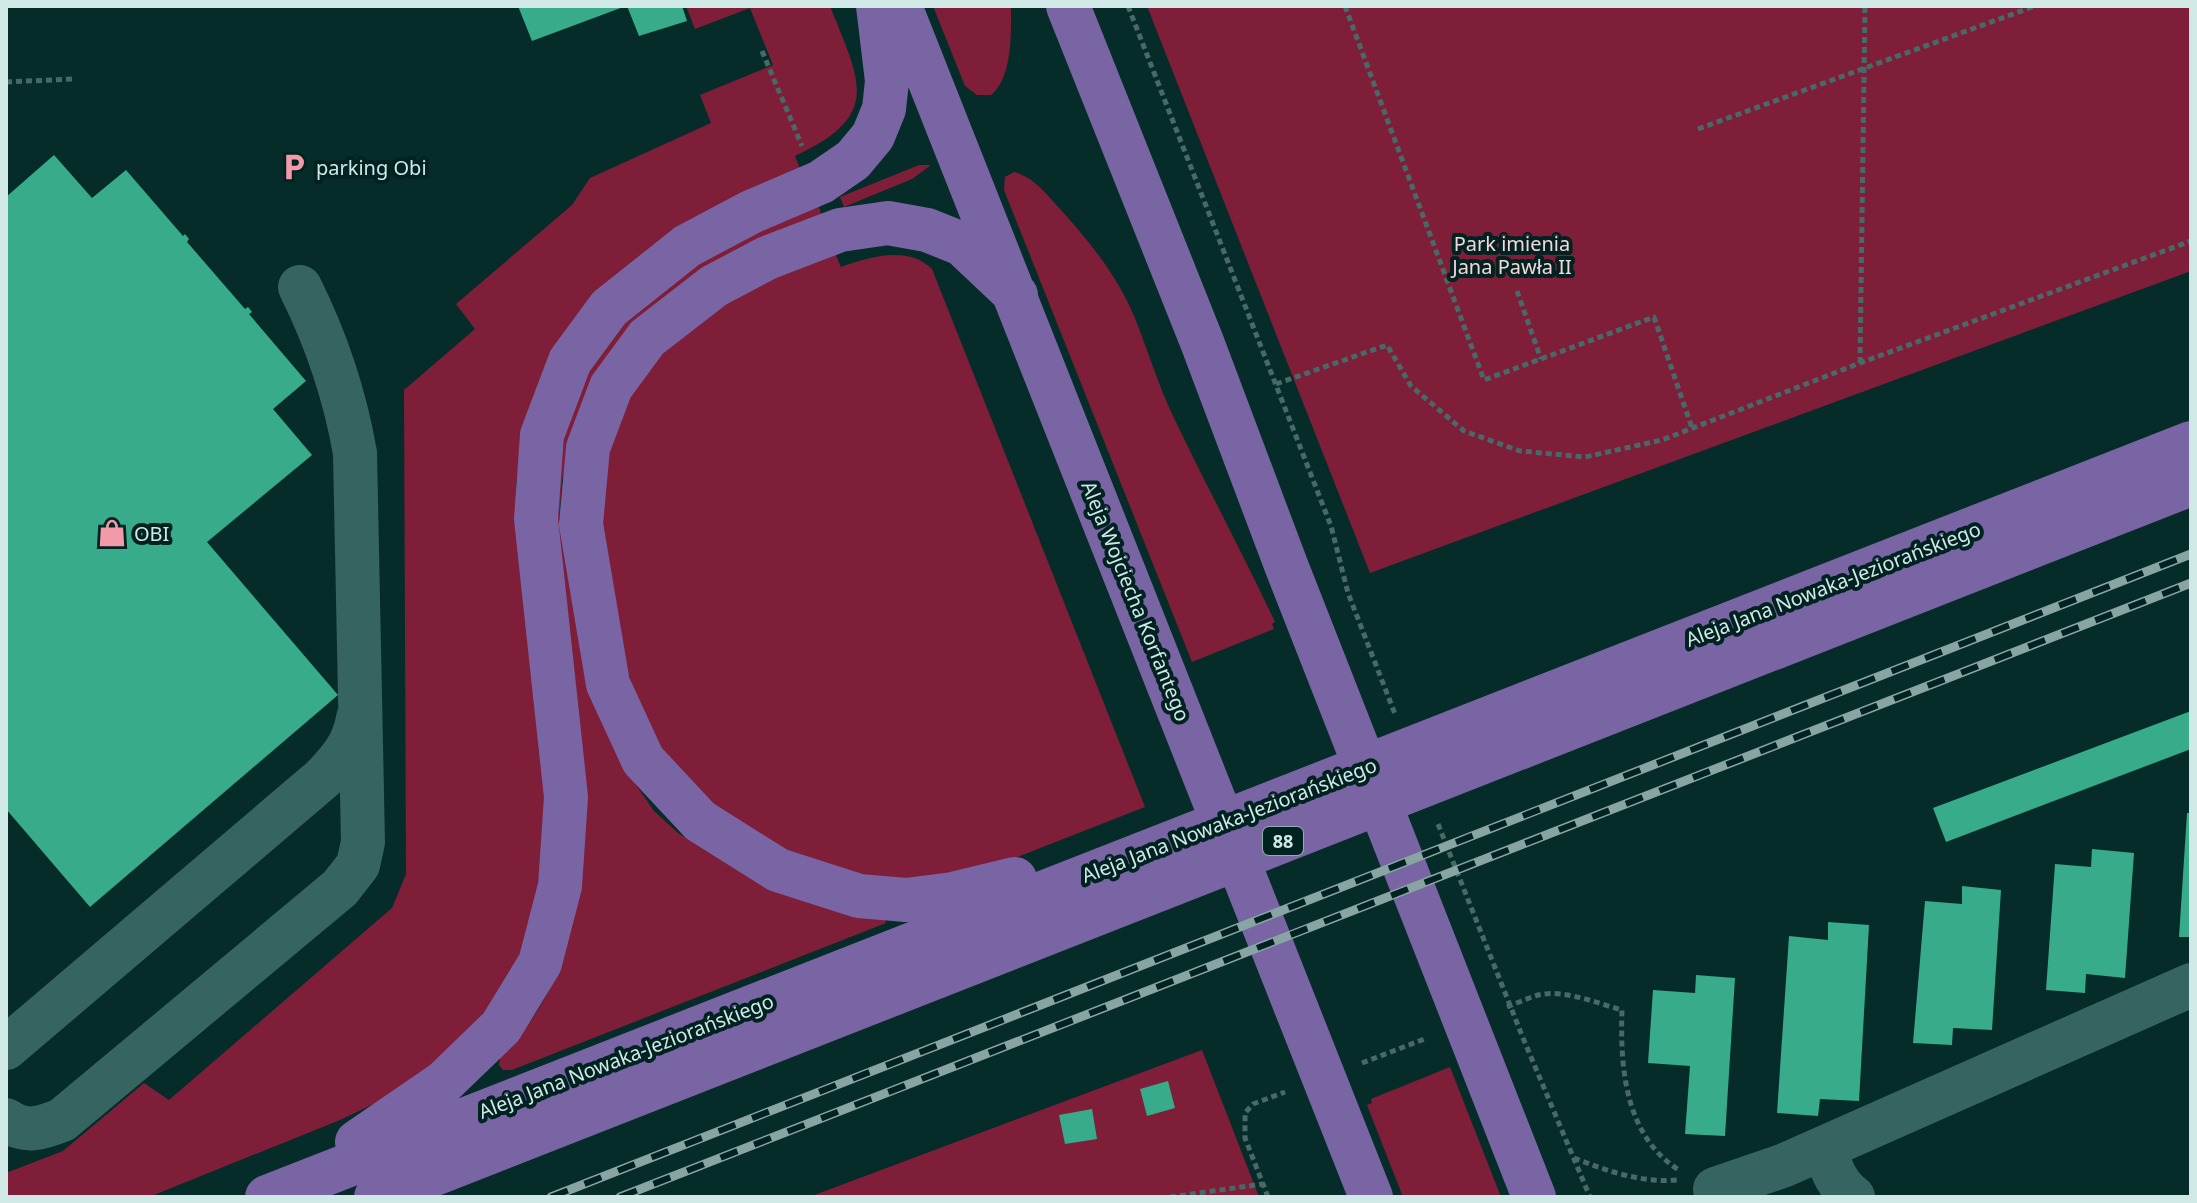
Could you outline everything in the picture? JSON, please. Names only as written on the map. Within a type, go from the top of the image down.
[{"type":"main road","points":[[272,1195],[388,1123],[443,1083],[501,1027],[540,963],[560,886],[566,797],[536,519],[542,435],[570,361],[609,308],[687,246],[751,212],[821,182],[853,160],[873,136],[884,109],[887,81],[878,6]]},
{"type":"main road","name":"Aleja Wojciecha Korfantego","points":[[900,6],[1371,1197]]},
{"type":"main road","points":[[1068,6],[1534,1197]]},
{"type":"main road","points":[[1016,295],[962,244],[927,230],[888,223],[840,230],[767,258],[714,286],[647,338],[611,387],[588,448],[581,524],[608,684],[643,760],[700,821],[778,870],[859,896],[906,900],[953,894],[1173,842]]},
{"type":"main road","name":"Aleja Jana Nowaka-Jeziorańskiego","points":[[272,1195],[2191,443]]},
{"type":"main road","name":"Aleja Jana Nowaka-Jeziorańskiego","points":[[376,1197],[2191,484]]},
{"type":"lane","points":[[6,1120],[15,1127],[29,1130],[62,1120],[351,876],[358,865],[363,842],[355,453],[335,375],[315,316],[300,287]]},
{"type":"lane","points":[[6,1048],[323,778],[349,748],[355,736],[360,691]]},
{"type":"lane","points":[[1704,1187],[1715,1189],[1785,1165],[2191,985]]},
{"type":"lane","points":[[1824,1148],[1843,1190],[1853,1197]]},
{"type":"path","points":[[1128,6],[1331,526],[1348,593]]},
{"type":"path","points":[[1345,6],[1484,380],[1654,317],[1692,428]]},
{"type":"path","points":[[1860,363],[1865,6]]},
{"type":"path","points":[[1698,129],[2035,6]]},
{"type":"path","points":[[762,51],[805,153]]},
{"type":"path","points":[[6,82],[73,79]]},
{"type":"path","points":[[1276,384],[1387,345],[1411,386],[1464,431],[1520,451],[1585,457],[1662,440],[2191,241]]},
{"type":"path","points":[[1517,291],[1541,359]]},
{"type":"path","points":[[1494,1012],[1537,995],[1548,994],[1622,1010],[1623,1077],[1631,1106],[1650,1145],[1672,1166],[1704,1187]]},
{"type":"path","points":[[1352,1066],[1438,1033]]},
{"type":"path","points":[[1523,1038],[1590,1197]]},
{"type":"path","points":[[1268,1197],[1245,1138],[1245,1113],[1253,1104],[1296,1088]]},
{"type":"path","points":[[1573,1157],[1631,1177],[1704,1187]]},
{"type":"path","points":[[1170,1197],[1263,1184]]},
{"type":"green space","points":[[686,6],[830,6],[849,55],[857,93],[853,110],[842,126],[823,141],[795,156],[802,174],[721,207],[520,449],[516,529],[550,785],[532,934],[470,1039],[382,1100],[149,1197],[6,1197],[6,1173],[63,1151],[144,1083],[169,1100],[392,908],[406,874],[404,390],[475,329],[456,304],[572,205],[590,178],[711,123],[700,95],[773,65],[750,8],[695,29]]},
{"type":"green space","points":[[933,6],[1011,6],[1007,66],[991,95],[977,95],[965,86]]},
{"type":"green space","name":"Park imienia Jana Pawła II","points":[[1147,6],[2191,6],[2191,271],[1370,573]]},
{"type":"green space","points":[[919,165],[931,165],[912,179],[844,207],[840,197]]},
{"type":"green space","points":[[1014,172],[1034,183],[1051,199],[1092,247],[1120,287],[1168,406],[1275,622],[1272,624],[1274,629],[1192,662],[1004,190],[1005,177]]},
{"type":"green space","points":[[818,205],[822,216],[735,252],[570,442],[562,481],[559,520],[634,782],[654,811],[678,833],[710,853],[885,920],[886,923],[512,1070],[503,1070],[499,1065],[500,1058],[536,1013],[562,962],[551,521],[567,416],[602,344],[691,263]]},
{"type":"green space","points":[[833,248],[841,267],[876,257],[900,255],[912,257],[932,269],[1145,807],[994,866],[935,881],[867,877],[788,852],[679,783],[632,690],[600,554],[601,468],[638,374],[740,289]]},
{"type":"green space","points":[[1202,1050],[1259,1197],[809,1197]]},
{"type":"green space","points":[[1450,1067],[1501,1197],[1403,1197],[1367,1105],[1372,1103],[1371,1099]]},
{"type":"building","points":[[518,6],[626,6],[532,41]]},
{"type":"building","points":[[627,6],[682,6],[687,21],[639,36]]},
{"type":"building","name":"OBI","points":[[54,155],[92,198],[126,170],[183,236],[185,234],[189,239],[187,242],[245,309],[248,307],[252,312],[249,314],[306,381],[273,409],[312,455],[207,542],[338,695],[90,907],[6,809],[6,197]]},
{"type":"building","points":[[2191,711],[2191,749],[1946,842],[1933,808]]},
{"type":"building","points":[[2187,813],[2191,813],[2191,937],[2179,937]]},
{"type":"building","points":[[2092,849],[2134,853],[2125,978],[2086,974],[2085,993],[2046,990],[2055,864],[2091,867]]},
{"type":"building","points":[[1962,886],[2001,890],[1992,1030],[1953,1028],[1952,1045],[1913,1043],[1925,901],[1962,904]]},
{"type":"building","points":[[1828,922],[1869,925],[1859,1101],[1820,1099],[1818,1116],[1777,1113],[1789,936],[1828,940]]},
{"type":"building","points":[[1696,975],[1735,978],[1725,1136],[1685,1134],[1690,1066],[1648,1063],[1653,990],[1695,993]]},
{"type":"building","points":[[1168,1081],[1175,1108],[1147,1116],[1140,1089]]},
{"type":"building","points":[[1092,1109],[1097,1139],[1065,1144],[1059,1115]]},
{"type":"railway","points":[[551,1197],[2191,554]]},
{"type":"railway","points":[[620,1197],[2191,583]]},
{"type":"place","name":"parking Obi","points":[[294,167]]},
{"type":"place","name":"OBI","points":[[112,533]]}]
